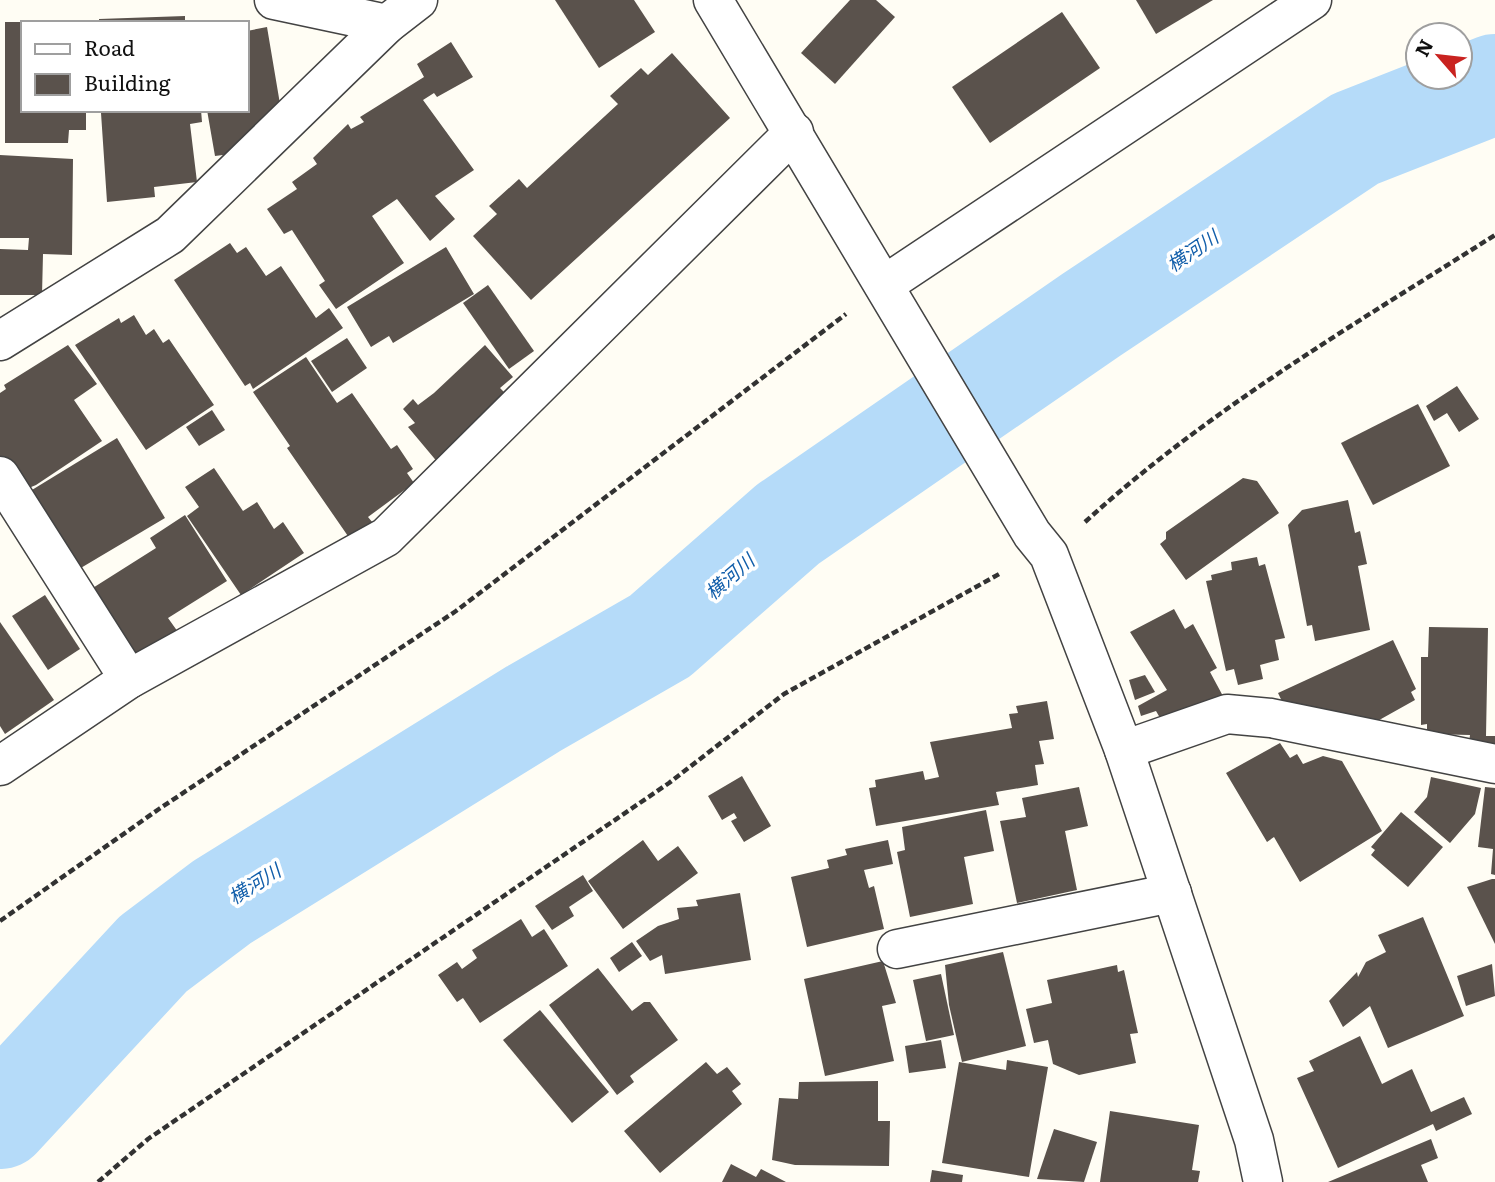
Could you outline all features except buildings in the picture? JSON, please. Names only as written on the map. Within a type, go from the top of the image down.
[{"type":"street","points":[[274,0],[387,24]]},
{"type":"street","points":[[0,341],[170,235],[387,24],[418,0]]},
{"type":"street","points":[[713,0],[1041,545],[1124,750],[1254,1140],[1264,1182]]},
{"type":"street","points":[[884,285],[1312,0]]},
{"type":"street","points":[[0,766],[129,679],[386,537],[794,132]]},
{"type":"street","points":[[0,476],[129,679]]},
{"type":"street","points":[[1124,750],[1227,714],[1271,718],[1495,764]]},
{"type":"street","points":[[897,949],[1172,893]]},
{"type":"path","points":[[98,1182],[148,1139],[669,783],[784,694],[1041,545],[1141,471],[1320,347],[1495,235]]},
{"type":"path","points":[[0,921],[159,809],[456,611],[884,285]]},
{"type":"waterway","name":"横河川","points":[[0,1119],[153,954],[222,902],[533,709],[660,636],[788,524],[1091,315],[1355,139],[1495,84]]}]
